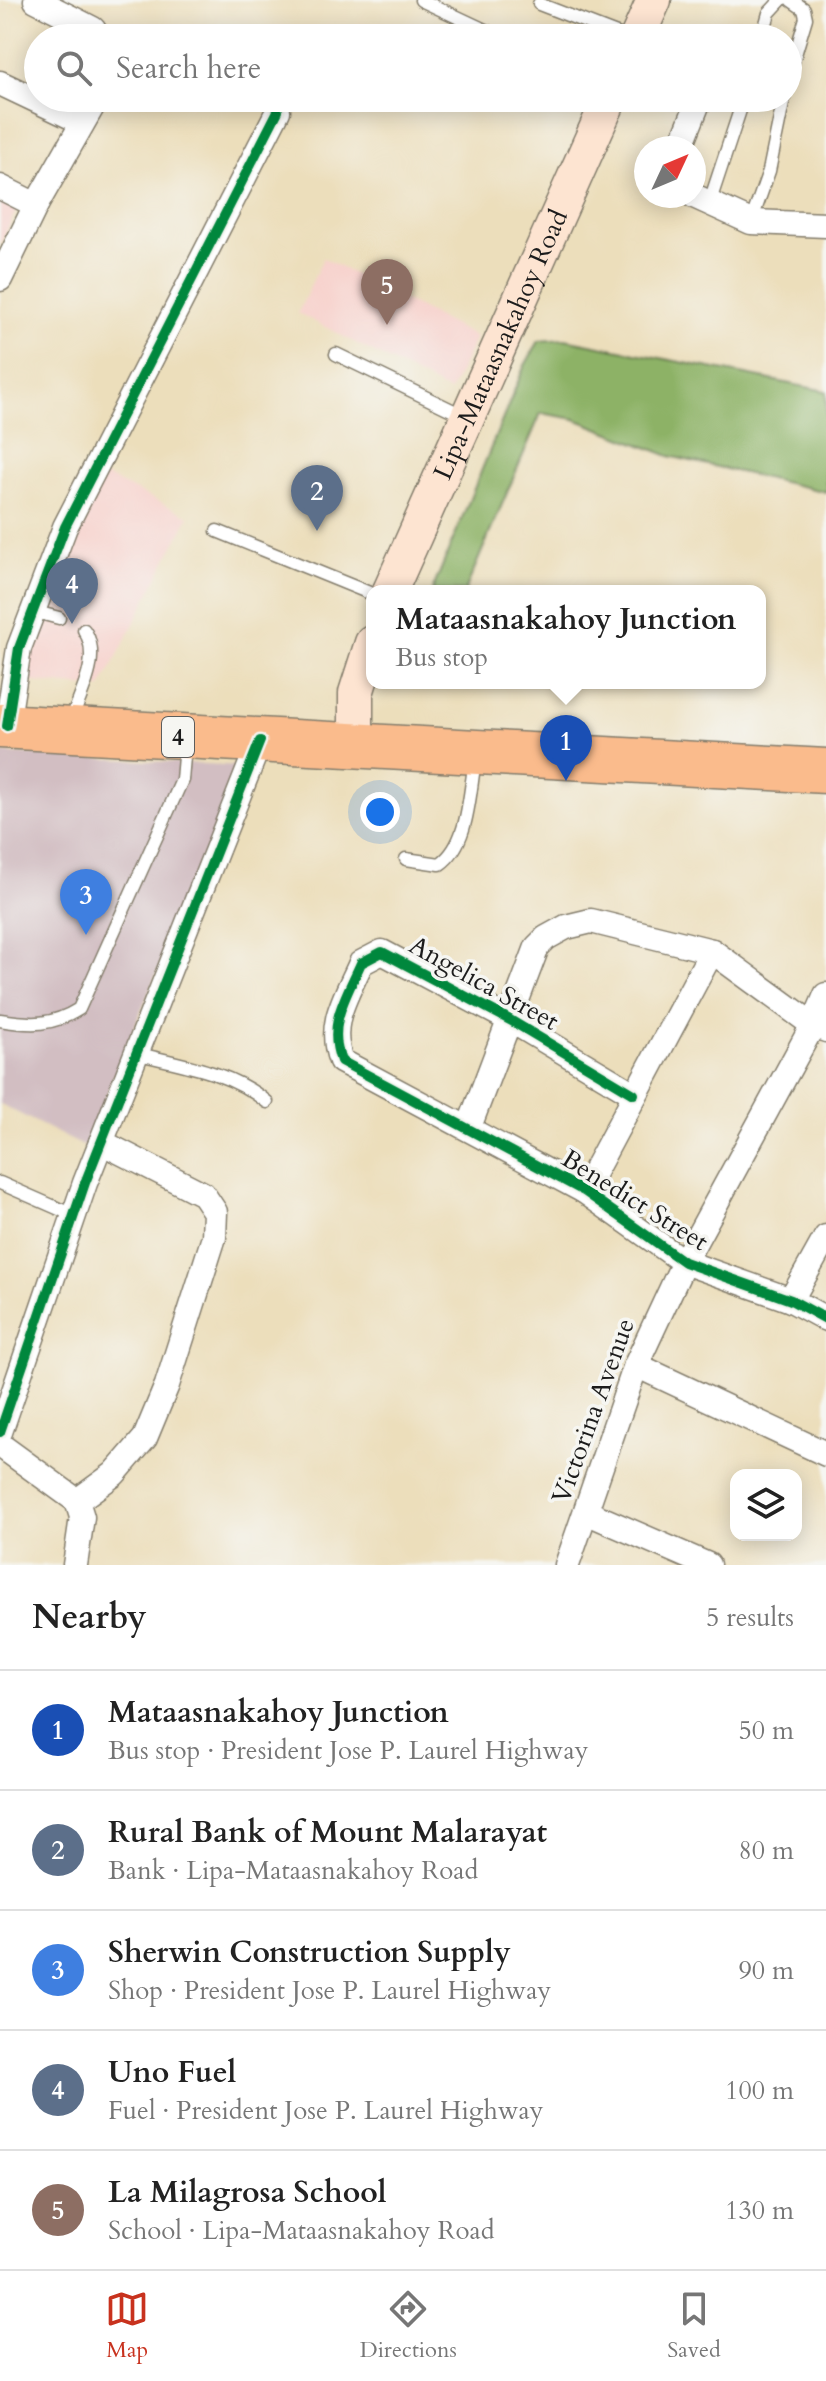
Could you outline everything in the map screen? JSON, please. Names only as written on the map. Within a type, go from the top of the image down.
[{"type":"highway","name":"4","points":[[4,726],[826,771]]},
{"type":"main road","points":[[643,24],[654,0]]},
{"type":"main road","name":"Lipa-Mataasnakahoy Road","points":[[393,585],[604,112]]},
{"type":"main road","points":[[356,744],[356,693],[366,662]]},
{"type":"street","points":[[36,0],[83,24]]},
{"type":"street","points":[[0,83],[24,94]]},
{"type":"street","points":[[61,112],[82,122]]},
{"type":"street","points":[[0,279],[36,205],[88,112]]},
{"type":"street","points":[[4,726],[19,648],[65,527],[277,112]]},
{"type":"street","points":[[685,136],[694,112]]},
{"type":"street","points":[[0,187],[36,205]]},
{"type":"street","points":[[706,202],[751,222],[826,225]]},
{"type":"street","points":[[0,1432],[73,1215],[260,741]]},
{"type":"street","points":[[469,1127],[537,947],[566,927],[591,921],[712,951],[820,1028]]},
{"type":"street","points":[[584,1191],[712,951]]},
{"type":"street","name":"Angelica Street","points":[[341,1061],[333,1039],[342,1006],[361,963],[382,952],[510,1020],[634,1094]]},
{"type":"street","name":"Victorina Avenue","points":[[567,1565],[636,1365],[684,1262],[820,1028],[826,995]]},
{"type":"street","name":"Benedict Street","points":[[341,1061],[584,1191],[684,1262],[791,1300],[826,1319]]},
{"type":"street","points":[[77,1501],[114,1474],[145,1438],[167,1385],[214,1237],[215,1212],[203,1194],[101,1142]]},
{"type":"street","points":[[791,1300],[826,1237]]},
{"type":"street","points":[[636,1365],[826,1454]]},
{"type":"street","points":[[0,1445],[77,1501],[82,1517],[75,1565]]},
{"type":"street","points":[[586,1512],[708,1565]]},
{"type":"lane","points":[[421,0],[472,24]]},
{"type":"lane","points":[[766,24],[769,13],[781,0]]},
{"type":"lane","points":[[791,0],[804,9],[806,18],[802,31]]},
{"type":"lane","points":[[539,4],[591,24]]},
{"type":"lane","points":[[706,188],[738,112]]},
{"type":"lane","points":[[751,222],[769,171],[781,112]]},
{"type":"lane","points":[[336,354],[467,417]]},
{"type":"lane","points":[[217,531],[366,592]]},
{"type":"lane","points":[[31,611],[59,618]]},
{"type":"lane","points":[[67,730],[91,661],[92,641],[84,630]]},
{"type":"lane","points":[[0,1020],[33,1025],[60,1021],[79,1009],[182,780],[186,738]]},
{"type":"lane","points":[[406,859],[440,864],[450,857],[460,839],[476,754]]},
{"type":"lane","points":[[139,1054],[210,1072],[251,1088],[267,1102]]},
{"type":"lane","points":[[0,1183],[73,1215]]},
{"type":"shaded area","points":[[0,187],[22,198],[0,245]]},
{"type":"shaded area","points":[[323,258],[476,337],[450,392],[298,313]]},
{"type":"shaded area","points":[[103,475],[189,516],[101,688],[24,681],[39,617]]},
{"type":"shaded area","points":[[0,753],[242,766],[85,1147],[0,1104]]},
{"type":"green space","points":[[565,339],[826,391],[826,492],[669,456],[575,419],[541,413],[468,585],[434,585],[524,367],[539,341]]},
{"type":"cycle path","points":[[7,726],[19,648],[65,527],[277,112]]},
{"type":"cycle path","points":[[0,1432],[85,1183],[260,741]]},
{"type":"cycle path","points":[[634,1094],[510,1020],[382,952],[361,963],[340,1011],[336,1035],[341,1061],[584,1191],[684,1262],[791,1300],[826,1319]]},
{"type":"place","name":"La Milagrosa School","points":[[387,325]]},
{"type":"place","name":"Rural Bank of Mount Malarayat","points":[[317,531]]},
{"type":"place","name":"Uno Fuel","points":[[72,624]]},
{"type":"place","name":"Mataasnakahoy Junction","points":[[566,781]]},
{"type":"place","name":"Sherwin Construction Supply","points":[[86,935]]}]
